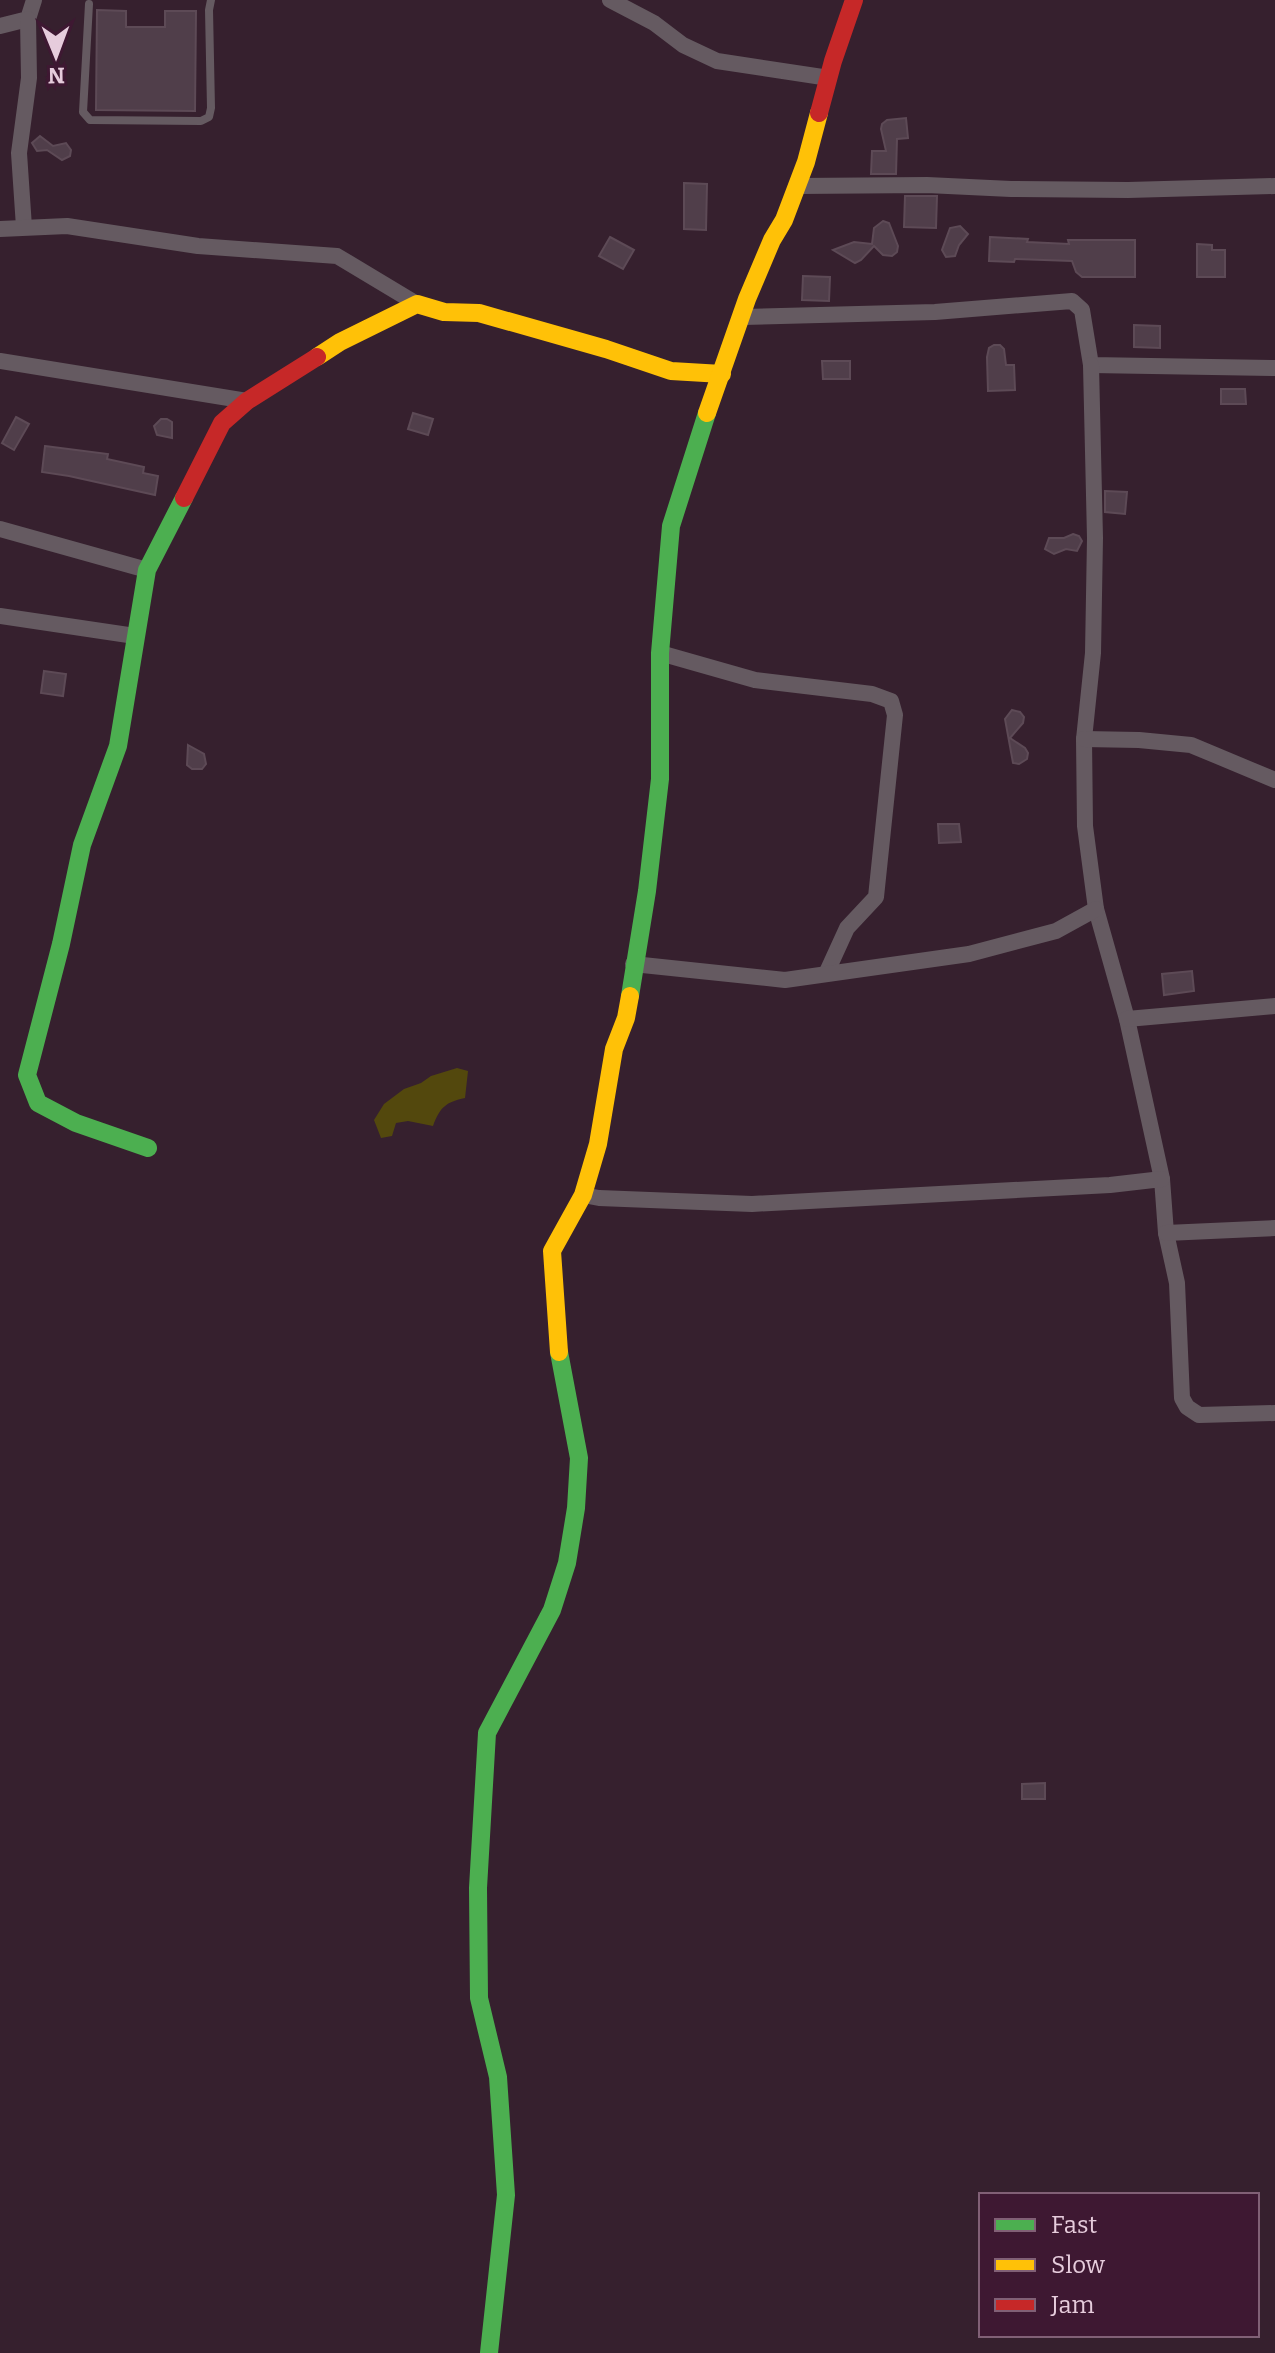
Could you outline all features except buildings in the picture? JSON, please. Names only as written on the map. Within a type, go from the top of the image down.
[{"type":"street","points":[[24,227],[19,153],[29,78],[28,19],[34,0]]},
{"type":"street","points":[[610,0],[654,23],[683,45],[717,61],[829,78]]},
{"type":"street","points":[[489,2353],[506,2195],[498,2077],[479,1998],[478,1888],[487,1733],[547,1622],[567,1563],[576,1508],[579,1458],[560,1368],[552,1251],[583,1195],[598,1144],[614,1049],[626,1018],[647,891],[660,779],[660,653],[671,526],[690,460],[742,317],[797,186],[854,0]]},
{"type":"street","points":[[0,26],[28,19]]},
{"type":"street","points":[[797,186],[927,185],[1128,190],[1275,186]]},
{"type":"street","points":[[0,229],[67,226],[198,246],[337,256],[417,304],[444,312],[479,313],[671,371],[722,374]]},
{"type":"street","points":[[742,317],[935,312],[1072,301],[1082,310],[1091,365],[1095,567],[1093,653],[1084,739],[1085,826],[1096,909],[1127,1019],[1162,1179],[1166,1233],[1177,1283],[1182,1398],[1187,1407],[1199,1415],[1275,1413]]},
{"type":"street","points":[[148,1148],[76,1123],[38,1103],[27,1075],[61,944],[82,845],[118,746],[147,570],[222,423],[247,401],[340,342],[417,304]]},
{"type":"street","points":[[0,361],[247,401]]},
{"type":"street","points":[[1091,365],[1275,368]]},
{"type":"street","points":[[0,529],[147,570]]},
{"type":"street","points":[[0,616],[135,636]]},
{"type":"street","points":[[660,653],[755,680],[872,694],[891,701],[895,715],[876,897],[847,928],[826,974]]},
{"type":"street","points":[[1084,739],[1191,745],[1275,780]]},
{"type":"street","points":[[633,964],[785,980],[969,954],[1056,931],[1096,909]]},
{"type":"street","points":[[1127,1019],[1275,1006]]},
{"type":"street","points":[[583,1195],[752,1204],[1110,1185],[1162,1179]]},
{"type":"street","points":[[1166,1233],[1275,1228]]},
{"type":"lane","points":[[89,4],[83,112],[90,120],[201,121],[209,117],[211,108],[211,0]]},
{"type":"shaded area","points":[[457,1068],[468,1071],[465,1098],[444,1106],[433,1126],[408,1121],[396,1123],[392,1136],[381,1138],[374,1120],[384,1104],[404,1089]]},
{"type":"traffic: fast","points":[[630,996],[647,891],[660,779],[660,653],[671,526],[707,413]]},
{"type":"traffic: fast","points":[[148,1148],[76,1123],[38,1103],[27,1075],[61,944],[82,845],[118,746],[147,570],[184,498]]},
{"type":"traffic: fast","points":[[489,2353],[506,2195],[498,2077],[479,1998],[478,1888],[487,1733],[552,1610],[567,1563],[576,1508],[579,1458],[559,1352]]},
{"type":"traffic: slow","points":[[707,413],[747,299],[784,220],[806,162],[819,113]]},
{"type":"traffic: slow","points":[[317,357],[340,342],[417,304],[444,312],[479,313],[671,371],[722,374]]},
{"type":"traffic: slow","points":[[559,1352],[552,1251],[583,1195],[598,1144],[614,1049],[626,1018],[630,996]]},
{"type":"traffic: jam","points":[[819,113],[854,0]]},
{"type":"traffic: jam","points":[[184,498],[222,423],[247,401],[317,357]]}]
